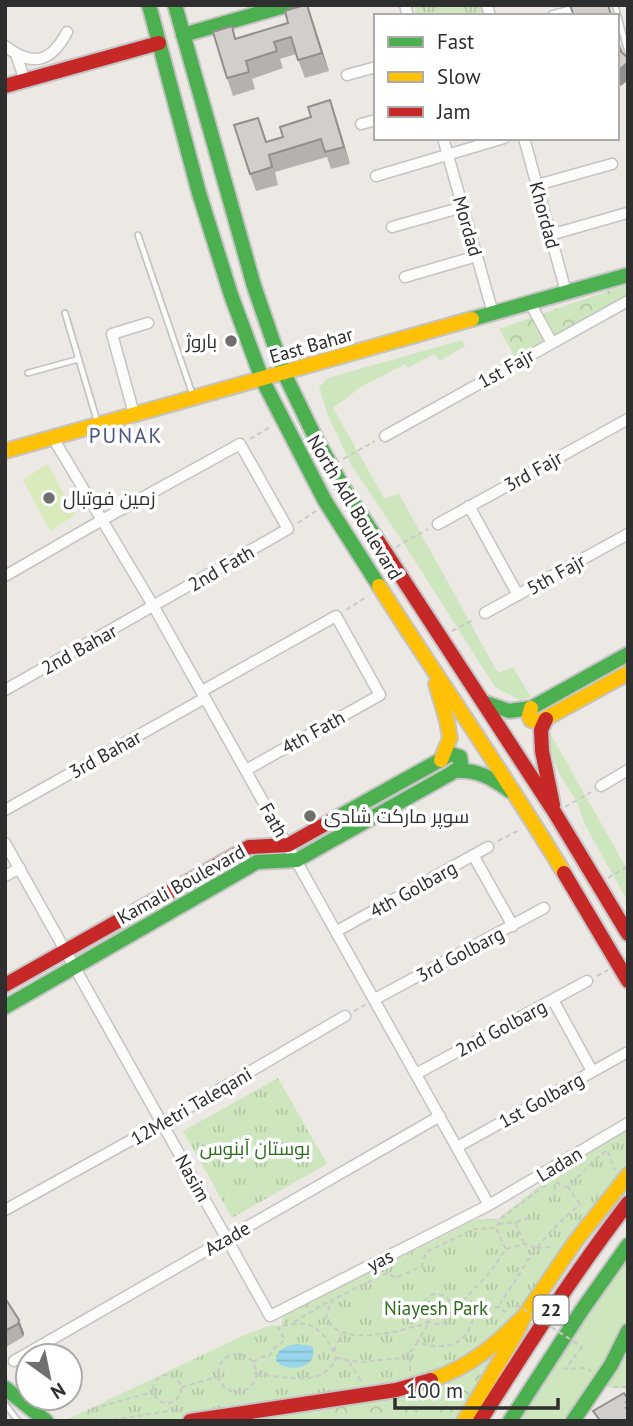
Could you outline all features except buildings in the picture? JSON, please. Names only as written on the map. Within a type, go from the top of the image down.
[{"type":"main road","name":"North Adl Boulevard","points":[[149,5],[199,193],[231,295],[262,379],[282,421],[327,504],[432,670],[534,822],[628,981]]},
{"type":"main road","name":"North Adl Boulevard","points":[[175,5],[254,286],[284,373],[314,435],[344,489],[555,813],[628,934]]},
{"type":"main road","points":[[183,35],[288,5]]},
{"type":"main road","points":[[5,86],[159,43]]},
{"type":"main road","name":"East Bahar","points":[[5,451],[628,275]]},
{"type":"main road","points":[[483,702],[509,711],[531,708],[628,654]]},
{"type":"main road","points":[[432,670],[450,738],[446,757],[456,755],[461,760],[456,771]]},
{"type":"main road","points":[[531,708],[531,720],[542,721],[628,673]]},
{"type":"main road","points":[[542,721],[542,751],[555,813]]},
{"type":"main road","name":"Kamali Boulevard","points":[[5,985],[249,847],[288,845],[446,757]]},
{"type":"main road","points":[[456,771],[468,769],[480,772],[517,796]]},
{"type":"main road","name":"Kamali Boulevard","points":[[5,1007],[257,862],[297,860],[456,771]]},
{"type":"main road","points":[[191,1414],[243,1412],[396,1390],[439,1378],[474,1360],[491,1349],[575,1242],[622,1175]]},
{"type":"main road","name":"22","points":[[480,1421],[569,1283],[628,1203]]},
{"type":"main road","name":"22","points":[[510,1421],[569,1328],[628,1245]]},
{"type":"main road","points":[[464,1421],[514,1337],[520,1309]]},
{"type":"main road","points":[[573,1421],[611,1364],[628,1331]]},
{"type":"main road","points":[[5,1388],[29,1421]]},
{"type":"main road","points":[[5,1388],[46,1421]]},
{"type":"street","points":[[561,14],[568,12]]},
{"type":"street","points":[[5,46],[29,60],[39,59],[54,51],[66,32]]},
{"type":"street","points":[[16,54],[25,80]]},
{"type":"street","points":[[347,75],[374,68]]},
{"type":"street","points":[[361,124],[374,121]]},
{"type":"street","name":"Mordad","points":[[444,140],[493,313]]},
{"type":"street","points":[[376,176],[497,140]]},
{"type":"street","name":"Khordad","points":[[525,140],[566,292]]},
{"type":"street","points":[[537,185],[612,164]]},
{"type":"street","points":[[391,227],[463,207]]},
{"type":"street","points":[[550,235],[627,213]]},
{"type":"street","points":[[405,277],[477,256]]},
{"type":"street","name":"1st Fajr","points":[[385,436],[628,301]]},
{"type":"street","points":[[530,303],[552,343]]},
{"type":"street","points":[[134,414],[112,334],[148,323]]},
{"type":"street","name":"3rd Fajr","points":[[438,524],[628,419]]},
{"type":"street","name":"Fath","points":[[53,438],[154,607],[489,1205]]},
{"type":"street","points":[[5,576],[240,444],[288,529]]},
{"type":"street","points":[[469,506],[518,595]]},
{"type":"street","name":"2nd Fath","points":[[154,607],[288,529]]},
{"type":"street","name":"5th Fajr","points":[[485,613],[628,534]]},
{"type":"street","name":"2nd Bahar","points":[[5,690],[154,607]]},
{"type":"street","name":"3rd Bahar","points":[[5,810],[336,616]]},
{"type":"street","name":"4th Fath","points":[[246,770],[380,695],[336,616]]},
{"type":"street","points":[[601,786],[628,770]]},
{"type":"street","name":"Nasim","points":[[5,843],[270,1316]]},
{"type":"street","name":"4th Golbarg","points":[[337,931],[488,847]]},
{"type":"street","points":[[473,855],[513,926]]},
{"type":"street","points":[[5,876],[19,868]]},
{"type":"street","name":"3rd Golbarg","points":[[375,999],[544,908]]},
{"type":"street","name":"2nd Golbarg","points":[[416,1074],[587,981]]},
{"type":"street","points":[[553,1000],[592,1071]]},
{"type":"street","name":"12Metri Taleqani","points":[[5,1210],[162,1123],[345,1016]]},
{"type":"street","name":"1st Golbarg","points":[[457,1147],[626,1053]]},
{"type":"street","name":"Azade","points":[[47,1342],[440,1116]]},
{"type":"street","name":"Ladan","points":[[489,1205],[628,1123]]},
{"type":"street","name":"yas","points":[[270,1316],[489,1205]]},
{"type":"lane","points":[[619,20],[628,53]]},
{"type":"lane","points":[[138,234],[193,398]]},
{"type":"lane","points":[[65,313],[99,424]]},
{"type":"lane","points":[[28,373],[79,359]]},
{"type":"lane","points":[[5,1404],[18,1421]]},
{"type":"path","points":[[240,444],[282,421]]},
{"type":"path","points":[[331,466],[385,436]]},
{"type":"path","points":[[288,529],[327,504]]},
{"type":"path","points":[[385,553],[438,524]]},
{"type":"path","points":[[336,616],[381,588]]},
{"type":"path","points":[[440,638],[485,613]]},
{"type":"path","points":[[555,813],[601,786]]},
{"type":"path","points":[[488,847],[534,822]]},
{"type":"path","points":[[598,884],[628,866]]},
{"type":"path","points":[[587,981],[618,965]]},
{"type":"path","points":[[345,1016],[375,999]]},
{"type":"path","points":[[568,1187],[607,1150],[622,1175]]},
{"type":"path","points":[[496,1226],[500,1219],[560,1175]]},
{"type":"path","points":[[498,1307],[536,1248],[580,1204],[568,1187],[555,1182],[554,1198]]},
{"type":"path","points":[[253,1362],[269,1356],[285,1339],[278,1328],[387,1273],[396,1278],[422,1266],[426,1252],[474,1229],[529,1218]]},
{"type":"path","points":[[515,1222],[525,1244]]},
{"type":"path","points":[[496,1226],[506,1249]]},
{"type":"path","points":[[457,1307],[491,1271],[506,1249],[525,1244],[536,1248]]},
{"type":"path","points":[[439,1294],[448,1298],[452,1308],[450,1317],[443,1323],[434,1324],[423,1315],[422,1310],[425,1300],[439,1294]]},
{"type":"path","points":[[332,1300],[326,1317],[328,1324],[343,1333],[389,1334],[430,1322]]},
{"type":"path","points":[[417,1342],[445,1347],[457,1343],[474,1321],[476,1307]]},
{"type":"path","points":[[452,1308],[498,1307],[508,1313]]},
{"type":"path","points":[[520,1309],[582,1347],[565,1369],[586,1368],[599,1376]]},
{"type":"path","points":[[257,1374],[316,1377],[333,1366],[336,1358],[334,1352],[321,1331],[292,1322]]},
{"type":"path","points":[[336,1358],[376,1362],[403,1358],[411,1352],[430,1322]]},
{"type":"path","points":[[334,1352],[343,1333]]},
{"type":"path","points":[[411,1352],[409,1366],[410,1373],[412,1372]]},
{"type":"path","points":[[242,1355],[253,1362],[257,1374],[253,1385],[236,1393],[224,1388],[218,1377],[220,1364],[230,1356],[242,1355]]},
{"type":"path","points":[[347,1360],[362,1382]]},
{"type":"path","points":[[164,1375],[173,1377],[181,1387],[176,1400],[166,1403],[158,1400],[153,1392],[154,1383],[164,1375]]},
{"type":"path","points":[[181,1387],[218,1377]]},
{"type":"path","points":[[605,1387],[628,1387]]},
{"type":"path","points":[[92,1421],[88,1415],[92,1409],[153,1392]]},
{"type":"path","points":[[166,1403],[168,1411]]},
{"type":"path","points":[[104,1421],[168,1411],[191,1414]]},
{"type":"green space","points":[[414,5],[481,5],[483,14],[416,14]]},
{"type":"green space","points":[[628,284],[628,296],[515,357],[499,329]]},
{"type":"green space","points":[[462,340],[465,346],[440,361],[434,354],[408,368],[405,364],[361,387],[333,408],[384,498],[399,494],[498,673],[513,667],[531,697],[519,700],[495,687],[352,466],[328,416],[319,387],[328,378]]},
{"type":"green space","name":"زمین فوتبال","points":[[48,464],[75,515],[50,531],[23,480]]},
{"type":"green space","points":[[550,733],[628,871],[628,902],[585,825],[577,802],[559,773],[550,749]]},
{"type":"green space","name":"بوستان آبنوس","points":[[278,1078],[327,1164],[232,1218],[183,1131]]},
{"type":"green space","name":"Niayesh Park","points":[[628,1130],[628,1165],[585,1218],[505,1330],[438,1374],[169,1421],[64,1421],[240,1337],[268,1326],[282,1325],[283,1316],[477,1219],[498,1219],[548,1179],[596,1146]]},
{"type":"green space","points":[[628,1259],[628,1319],[569,1421],[520,1421],[592,1309]]},
{"type":"green space","points":[[507,1342],[461,1421],[211,1421]]},
{"type":"green space","points":[[628,1343],[628,1389],[604,1387]]},
{"type":"water","points":[[297,1344],[312,1346],[313,1353],[307,1364],[295,1368],[276,1361],[279,1351]]},
{"type":"traffic: fast","points":[[149,5],[199,193],[231,295],[262,379],[325,501],[379,586]]},
{"type":"traffic: fast","points":[[175,5],[254,286],[284,373],[344,489],[378,541]]},
{"type":"traffic: fast","points":[[183,35],[288,5]]},
{"type":"traffic: fast","points":[[472,319],[628,275]]},
{"type":"traffic: fast","points":[[483,702],[509,711],[531,708],[628,654]]},
{"type":"traffic: fast","points":[[5,1007],[257,862],[297,860],[457,770],[461,763],[460,757],[451,754],[338,817]]},
{"type":"traffic: fast","points":[[454,771],[470,771],[484,775],[510,791]]},
{"type":"traffic: fast","points":[[510,1421],[628,1245]]},
{"type":"traffic: fast","points":[[573,1421],[611,1365],[628,1331]]},
{"type":"traffic: fast","points":[[5,1388],[46,1421]]},
{"type":"traffic: slow","points":[[5,451],[472,319]]},
{"type":"traffic: slow","points":[[379,586],[564,873]]},
{"type":"traffic: slow","points":[[531,708],[531,720],[539,722],[628,673]]},
{"type":"traffic: slow","points":[[436,684],[450,738],[441,760]]},
{"type":"traffic: slow","points":[[464,1421],[525,1315],[575,1242],[628,1175]]},
{"type":"traffic: slow","points":[[431,1380],[482,1354],[525,1315]]},
{"type":"traffic: jam","points":[[5,86],[159,43]]},
{"type":"traffic: jam","points":[[378,541],[555,813],[628,934]]},
{"type":"traffic: jam","points":[[546,719],[541,730],[542,751],[553,805]]},
{"type":"traffic: jam","points":[[5,985],[249,847],[288,845],[338,817]]},
{"type":"traffic: jam","points":[[564,873],[628,981]]},
{"type":"traffic: jam","points":[[480,1421],[570,1283],[628,1203]]},
{"type":"traffic: jam","points":[[190,1421],[396,1390],[431,1380]]},
{"type":"place","name":"باروژ","points":[[231,341]]},
{"type":"place","name":"زمین فوتبال","points":[[49,498]]},
{"type":"place","name":"سوپر مارکت شادی","points":[[310,816]]},
{"type":"district","name":"PUNAK","points":[[126,436]]}]
